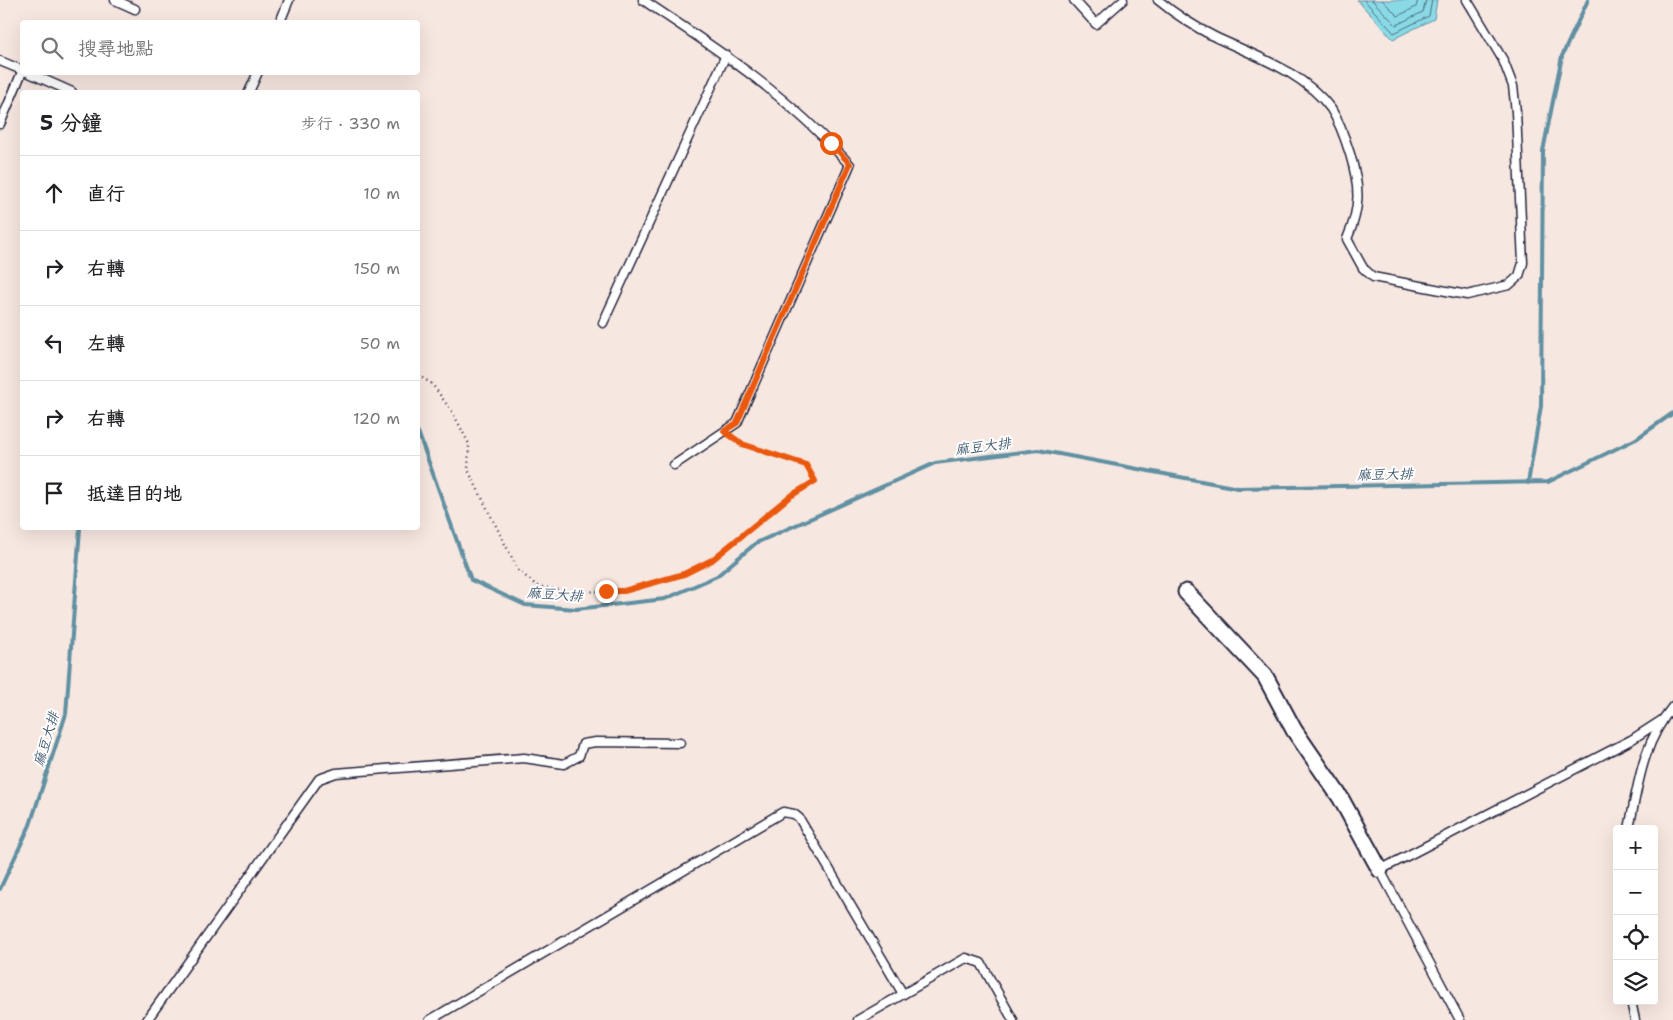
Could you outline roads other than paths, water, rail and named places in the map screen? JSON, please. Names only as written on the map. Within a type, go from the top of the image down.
[{"type":"street","points":[[1186,592],[1266,676],[1294,730],[1340,797],[1380,870]]},
{"type":"lane","points":[[115,0],[135,9]]},
{"type":"lane","points":[[281,20],[290,0]]},
{"type":"lane","points":[[643,0],[726,55],[777,92],[822,132],[850,164],[737,423],[674,465]]},
{"type":"lane","points":[[1074,0],[1096,24],[1123,0]]},
{"type":"lane","points":[[1158,0],[1198,28],[1250,52],[1296,78],[1316,92],[1328,105],[1344,134],[1358,181],[1357,210],[1347,239],[1359,262],[1368,273],[1385,281],[1468,295],[1509,285],[1519,276],[1523,263],[1516,112],[1513,86],[1503,60],[1467,0]]},
{"type":"lane","points":[[603,323],[726,55]]},
{"type":"lane","points":[[0,61],[20,71]]},
{"type":"lane","points":[[0,124],[21,75]]},
{"type":"lane","points":[[34,75],[68,90]]},
{"type":"lane","points":[[250,90],[257,75]]},
{"type":"lane","points":[[1629,825],[1644,758],[1662,720],[1673,706]]},
{"type":"lane","points":[[1460,1020],[1380,870],[1631,740],[1662,720]]},
{"type":"lane","points":[[147,1020],[318,779],[329,774],[524,758],[564,764],[579,756],[582,744],[596,742],[680,743]]},
{"type":"lane","points":[[430,1020],[783,812],[794,814],[799,818],[902,994]]},
{"type":"lane","points":[[858,1020],[966,958],[980,963],[1013,1020]]},
{"type":"lane","points":[[1632,1005],[1635,1020]]},
{"type":"water","points":[[1357,0],[1437,0],[1434,19],[1393,39]]},
{"type":"waterway","points":[[1528,483],[1541,406],[1543,151],[1562,56],[1588,0]]},
{"type":"waterway","name":"麻豆大排","points":[[420,438],[471,580],[525,605],[576,609],[665,599],[717,576],[756,543],[935,463],[1038,450],[1238,488],[1548,482],[1636,439],[1673,413]]},
{"type":"waterway","name":"麻豆大排","points":[[0,889],[30,825],[66,714],[80,530]]}]
